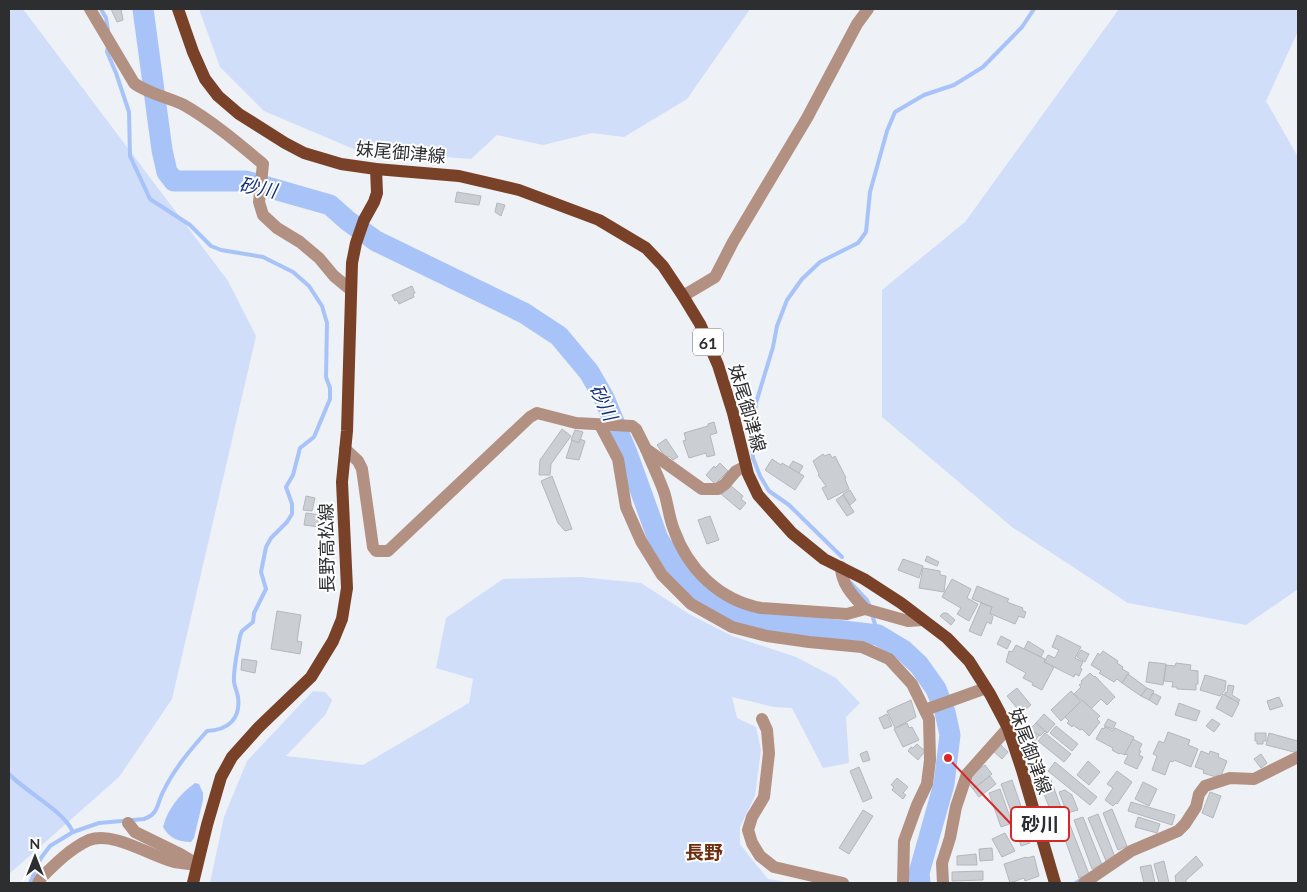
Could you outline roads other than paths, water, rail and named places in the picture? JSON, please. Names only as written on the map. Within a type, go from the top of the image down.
[{"type":"main road","name":"妹尾御津線","points":[[178,9],[192,52],[205,79],[218,96],[239,114],[264,131],[304,153],[340,164],[376,170],[440,173],[478,179],[519,190],[599,220],[646,248],[662,266],[700,324],[718,365],[748,474],[758,495],[792,533],[824,559],[864,579],[923,620],[947,638],[969,661],[1008,728],[1055,883]]},
{"type":"main road","name":"長野高松線","points":[[193,883],[221,777],[232,757],[258,728],[311,678],[333,642],[342,618],[347,588],[342,482],[352,263],[356,243],[364,220],[377,193],[376,170]]},
{"type":"street","points":[[90,9],[134,83],[139,87],[184,106],[263,164],[259,202],[260,208],[269,222],[300,242],[351,290]]},
{"type":"street","points":[[683,296],[715,277],[733,242],[807,118],[857,24],[868,9]]},
{"type":"street","points":[[345,449],[358,461],[362,469],[373,546],[376,551],[382,552],[388,551],[530,417],[537,413],[576,423],[632,426],[636,428],[664,493],[673,528],[683,551],[695,569],[708,582],[731,598],[748,606],[762,608],[847,614],[865,609],[908,620],[923,620]]},
{"type":"street","points":[[600,425],[618,459],[626,507],[641,541],[662,575],[691,604],[732,627],[767,636],[862,647],[889,659],[912,684],[929,719],[930,760],[927,784],[904,841],[903,883]]},
{"type":"street","points":[[646,450],[702,489],[718,489],[736,471],[746,466]]},
{"type":"street","points":[[841,567],[841,574],[849,591],[865,609]]},
{"type":"street","points":[[925,710],[986,688]]},
{"type":"street","points":[[762,719],[767,730],[769,753],[764,797],[752,817],[748,830],[752,843],[760,856],[774,868],[843,883]]},
{"type":"street","points":[[943,883],[942,863],[950,838],[956,807],[968,774],[1008,728]]},
{"type":"street","points":[[1084,883],[1131,851],[1178,831],[1196,807],[1205,786],[1230,778],[1254,779],[1298,757]]},
{"type":"street","points":[[128,823],[135,832],[180,854],[197,865]]},
{"type":"street","points":[[38,883],[41,878],[69,853],[90,840],[106,838],[173,862],[197,865]]},
{"type":"water","points":[[195,783],[199,784],[203,793],[203,800],[194,838],[191,842],[175,839],[163,827],[175,802]]},
{"type":"waterway","points":[[101,9],[106,18],[108,30]]},
{"type":"waterway","name":"砂川","points":[[143,9],[162,150],[167,172],[174,181],[246,181],[330,205],[348,221],[376,241],[524,313],[559,336],[589,372],[604,398],[627,453],[658,539],[683,577],[711,599],[744,616],[792,625],[878,635],[903,650],[919,665],[936,689],[945,712],[950,735],[944,784],[919,873],[920,883]]},
{"type":"waterway","points":[[842,557],[789,505],[769,491],[760,476],[753,458],[752,443],[756,403],[773,347],[777,326],[787,300],[802,279],[820,262],[858,243],[866,232],[870,192],[887,131],[895,112],[924,95],[954,85],[983,67],[1022,27],[1034,9]]},
{"type":"waterway","points":[[30,883],[41,858],[50,846],[73,832],[99,823],[149,817],[157,808],[172,775],[194,745],[207,731],[227,726],[232,722],[238,705],[234,671],[240,636],[242,631],[253,622],[254,613],[266,589],[261,572],[266,547],[271,538],[287,522],[292,514],[292,504],[286,487],[293,475],[300,448],[314,437],[330,399],[330,388],[326,377],[327,323],[322,306],[309,286],[293,272],[263,257],[221,250],[211,246],[190,225],[150,199],[130,156],[129,112],[107,52],[108,47]]},
{"type":"waterway","points":[[850,582],[867,600],[870,607]]},
{"type":"waterway","points":[[872,614],[878,635]]},
{"type":"waterway","points":[[9,774],[61,816],[73,832]]},
{"type":"waterway","points":[[1076,883],[1082,879]]},
{"type":"place","name":"砂川","points":[[948,758]]},
{"type":"district","name":"長野","points":[[704,851]]}]
